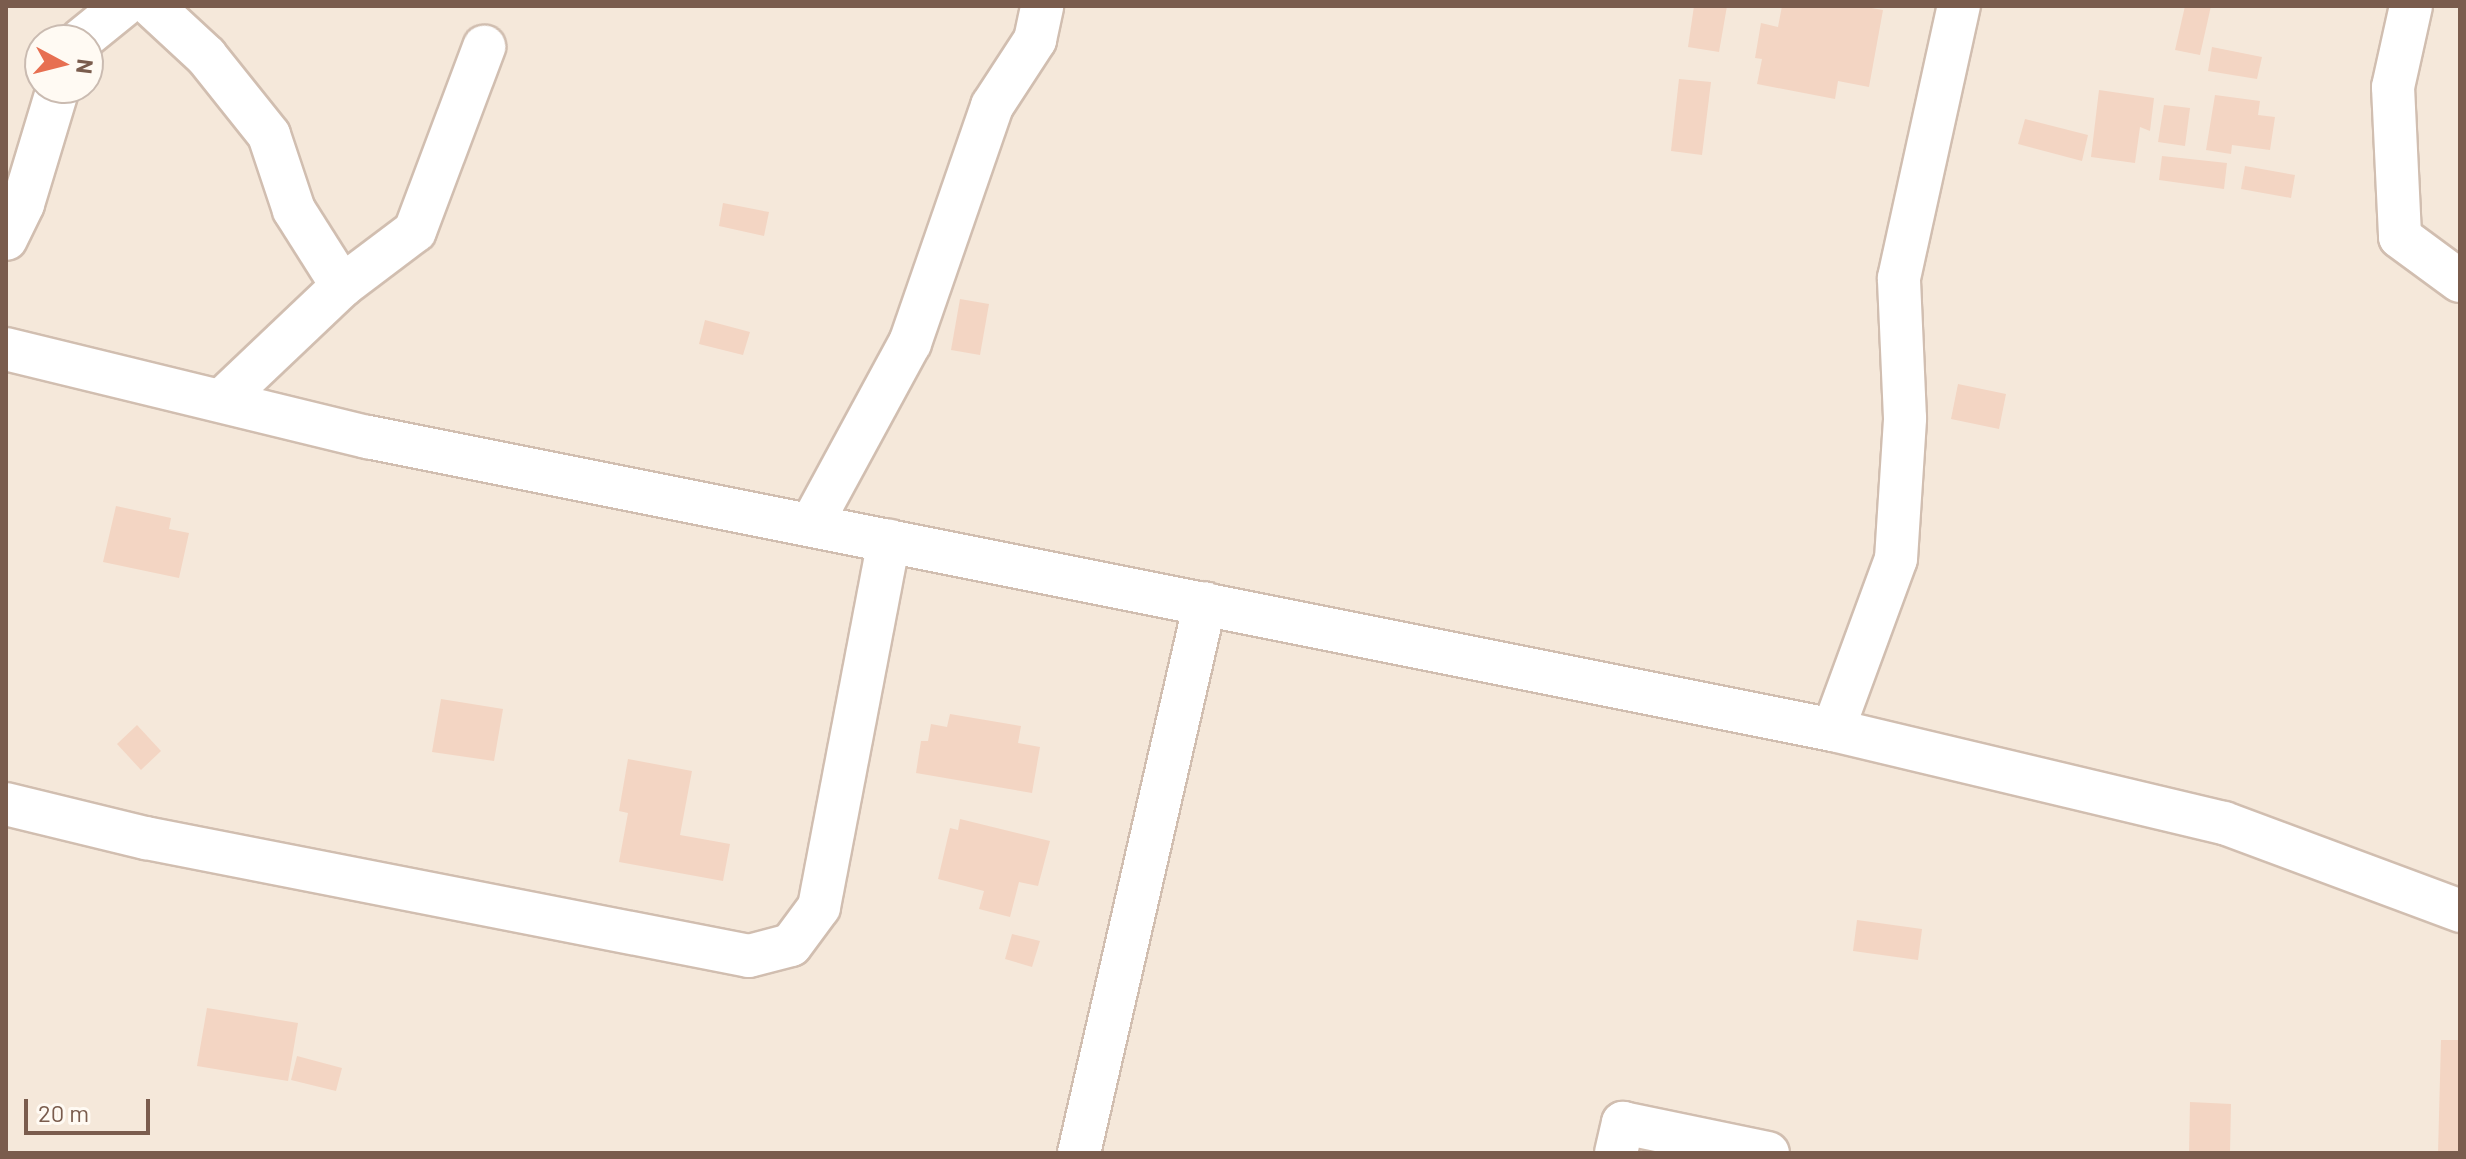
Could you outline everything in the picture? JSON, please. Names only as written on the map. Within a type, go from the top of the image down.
[{"type":"street","points":[[101,24],[123,6]]},
{"type":"street","points":[[152,6],[206,56],[269,135],[294,210],[342,286]]},
{"type":"street","points":[[811,525],[910,343],[992,106],[1035,40],[1042,6]]},
{"type":"street","points":[[1833,730],[1896,559],[1905,418],[1899,278],[1959,6]]},
{"type":"street","points":[[2411,6],[2393,87],[2400,237],[2460,281]]},
{"type":"street","points":[[222,400],[342,286],[415,231],[484,47]]},
{"type":"street","points":[[6,239],[23,204],[53,104]]},
{"type":"street","points":[[6,349],[368,437],[1833,730],[2224,823],[2460,911]]},
{"type":"street","points":[[6,804],[146,838],[749,956],[791,945],[819,907],[889,541]]},
{"type":"street","points":[[1079,1153],[1205,603]]},
{"type":"street","points":[[1616,1153],[1623,1123],[1768,1153]]},
{"type":"shaded area","points":[[6,6],[2460,6],[2460,1153],[6,1153]]},
{"type":"building","points":[[1694,6],[1727,6],[1719,52],[1688,47]]},
{"type":"building","points":[[1782,6],[1860,6],[1883,10],[1869,87],[1838,81],[1835,99],[1757,84],[1762,59],[1755,58],[1761,23],[1778,27]]},
{"type":"building","points":[[2185,6],[2211,6],[2200,55],[2175,50]]},
{"type":"building","points":[[2212,47],[2262,57],[2257,79],[2208,71]]},
{"type":"building","points":[[1679,79],[1711,82],[1702,155],[1671,151]]},
{"type":"building","points":[[2099,90],[2154,98],[2150,131],[2140,127],[2135,163],[2091,157]]},
{"type":"building","points":[[2215,95],[2260,101],[2258,115],[2275,117],[2270,150],[2232,145],[2231,154],[2206,150]]},
{"type":"building","points":[[2164,105],[2190,108],[2185,146],[2158,142]]},
{"type":"building","points":[[2025,119],[2088,135],[2082,161],[2018,144]]},
{"type":"building","points":[[2162,156],[2227,163],[2224,189],[2159,180]]},
{"type":"building","points":[[2245,166],[2295,175],[2291,198],[2241,189]]},
{"type":"building","points":[[723,203],[769,212],[764,236],[719,226]]},
{"type":"building","points":[[960,299],[989,304],[980,355],[951,350]]},
{"type":"building","points":[[705,320],[750,332],[743,355],[699,344]]},
{"type":"building","points":[[1958,384],[2006,394],[1999,429],[1951,419]]},
{"type":"building","points":[[116,506],[171,518],[169,529],[189,533],[179,578],[103,562]]},
{"type":"building","points":[[441,699],[503,709],[494,761],[432,752]]},
{"type":"building","points":[[950,714],[1021,726],[1018,743],[1040,747],[1032,793],[916,773],[921,741],[928,741],[931,724],[947,727]]},
{"type":"building","points":[[137,725],[161,751],[141,770],[117,744]]},
{"type":"building","points":[[628,759],[692,771],[680,835],[730,844],[723,881],[619,862],[628,813],[619,811]]},
{"type":"building","points":[[960,819],[1050,841],[1038,886],[1019,882],[1010,917],[979,909],[984,891],[938,879],[950,828],[958,830]]},
{"type":"building","points":[[1857,920],[1922,929],[1918,960],[1853,951]]},
{"type":"building","points":[[1012,934],[1040,941],[1032,967],[1005,959]]},
{"type":"building","points":[[207,1008],[298,1023],[288,1081],[197,1066]]},
{"type":"building","points":[[2441,1040],[2460,1040],[2460,1153],[2438,1153]]},
{"type":"building","points":[[297,1056],[342,1068],[336,1091],[291,1080]]},
{"type":"building","points":[[2190,1102],[2231,1104],[2230,1153],[2189,1153]]}]
